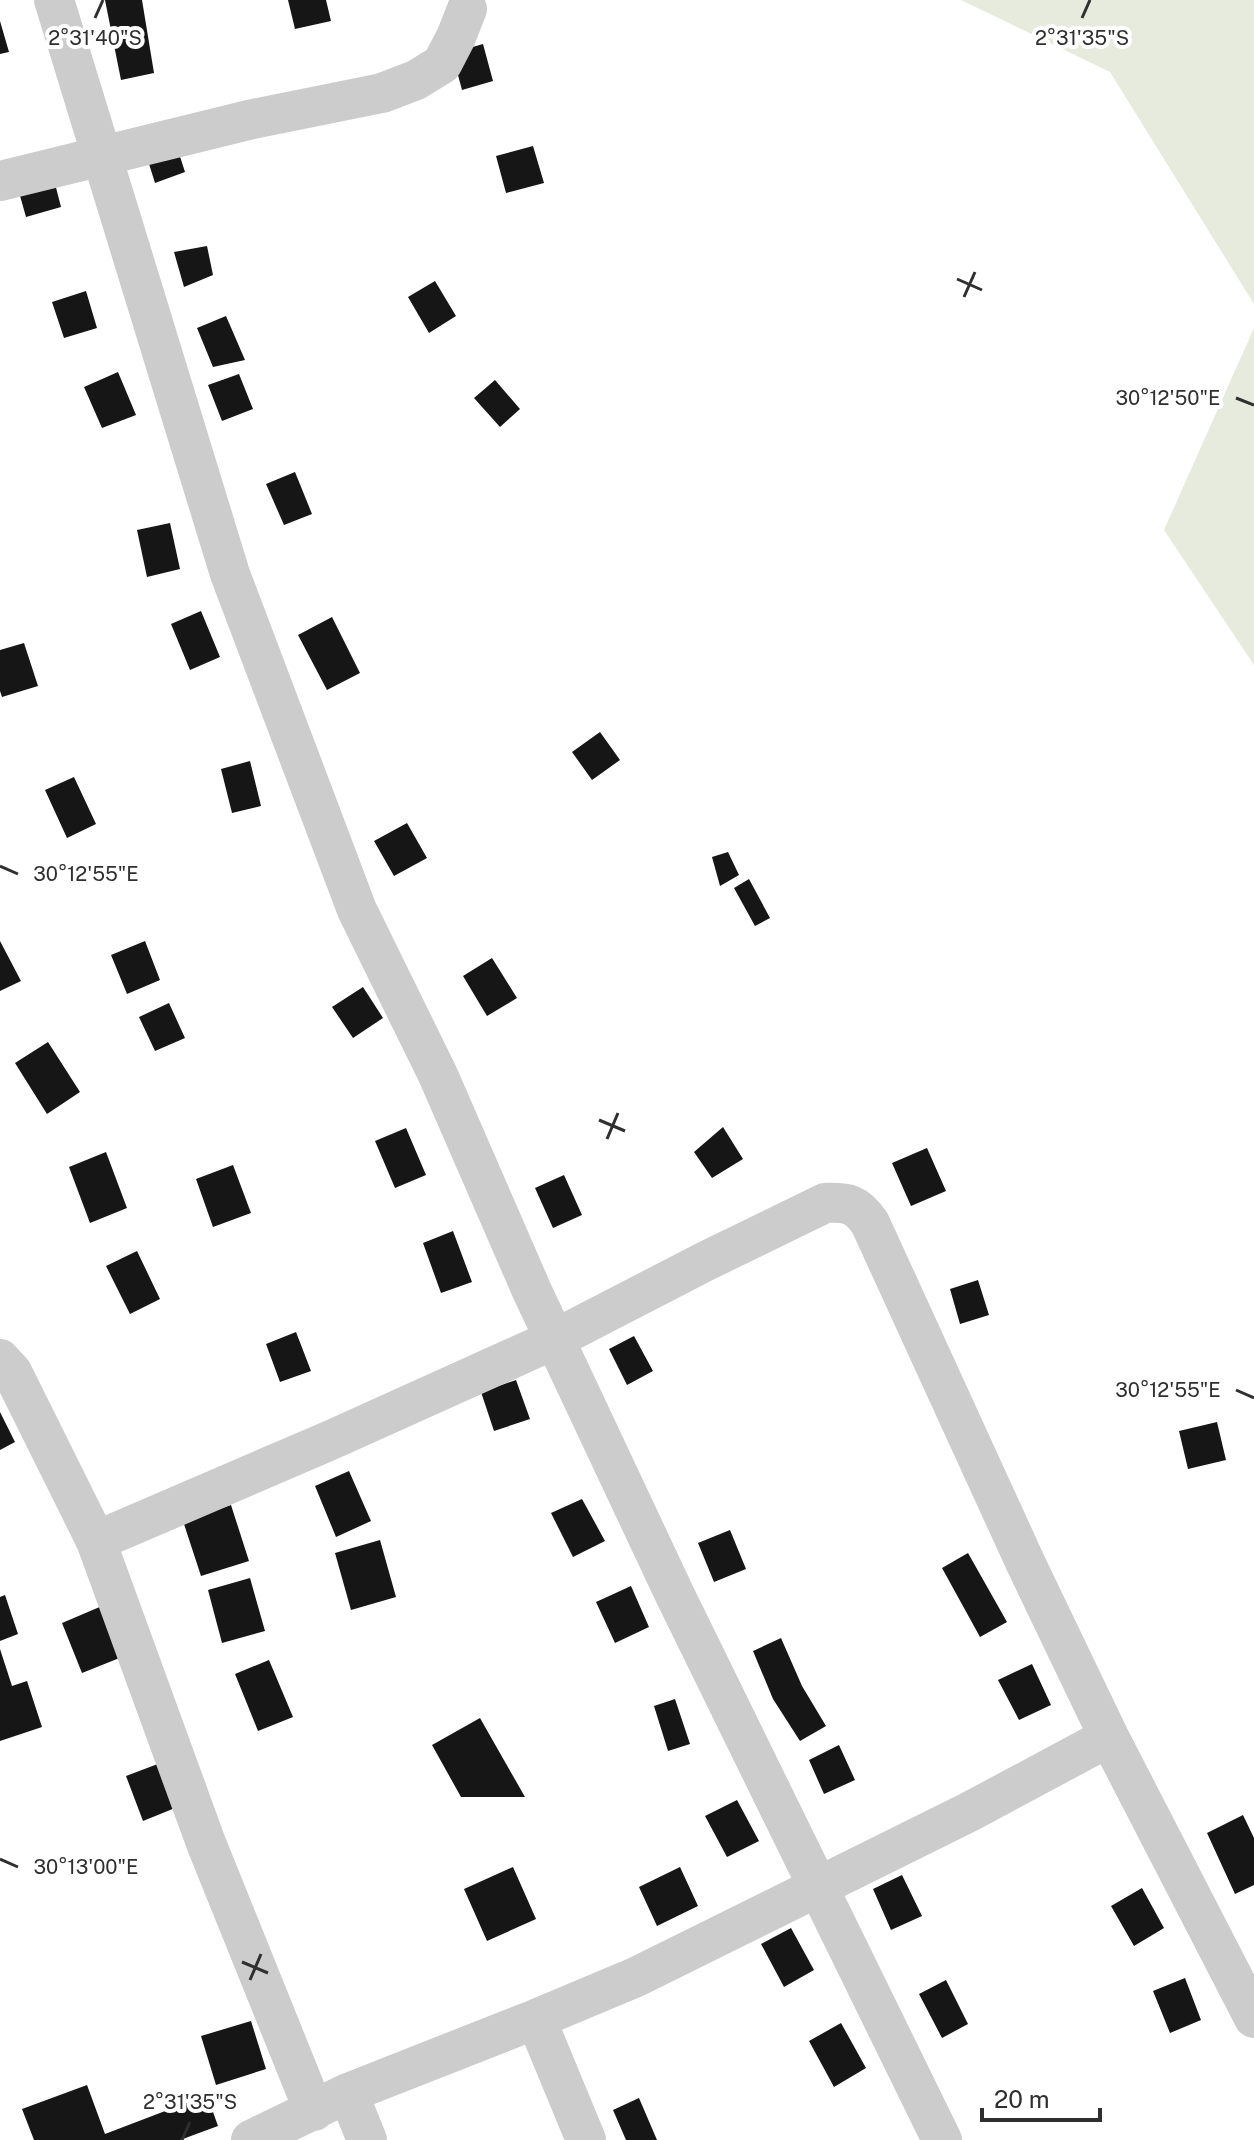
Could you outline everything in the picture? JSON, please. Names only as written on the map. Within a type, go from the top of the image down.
[{"type":"street","points":[[54,0],[230,574],[357,910],[438,1075],[555,1339],[674,1593],[942,2140]]},
{"type":"street","points":[[0,181],[253,119],[382,93],[416,80],[442,64],[467,9]]},
{"type":"street","points":[[96,1541],[555,1339],[825,1203],[843,1202],[861,1209],[1109,1737],[1254,2018]]},
{"type":"street","points":[[0,1359],[12,1372],[96,1541],[206,1843],[331,2102],[367,2140]]},
{"type":"street","points":[[251,2140],[331,2102],[636,1977],[969,1812],[1109,1737]]},
{"type":"street","points":[[536,2019],[586,2140]]},
{"type":"shaded area","points":[[961,0],[1254,0],[1254,304],[1110,72]]},
{"type":"shaded area","points":[[1254,328],[1254,665],[1164,530]]},
{"type":"building","points":[[105,0],[142,0],[154,73],[121,80]]},
{"type":"building","points":[[288,0],[326,0],[331,21],[295,29]]},
{"type":"building","points":[[0,21],[9,52],[0,54]]},
{"type":"building","points":[[483,44],[493,81],[462,90],[452,53]]},
{"type":"building","points":[[175,141],[185,172],[155,183],[145,151]]},
{"type":"building","points":[[533,146],[544,183],[506,193],[496,156]]},
{"type":"building","points":[[51,168],[61,207],[26,217],[15,178]]},
{"type":"building","points":[[207,246],[213,275],[184,287],[174,252]]},
{"type":"building","points":[[435,281],[456,316],[429,333],[408,297]]},
{"type":"building","points":[[86,291],[97,328],[64,338],[52,302]]},
{"type":"building","points":[[226,316],[245,360],[213,367],[197,328]]},
{"type":"building","points":[[118,372],[136,415],[102,428],[84,387]]},
{"type":"building","points":[[239,374],[253,409],[222,421],[208,385]]},
{"type":"building","points":[[495,380],[520,409],[500,427],[474,398]]},
{"type":"building","points":[[295,472],[312,514],[284,525],[266,484]]},
{"type":"building","points":[[170,523],[180,569],[147,577],[137,530]]},
{"type":"building","points":[[201,611],[220,657],[190,670],[171,624]]},
{"type":"building","points":[[332,617],[360,673],[327,690],[298,635]]},
{"type":"building","points":[[24,643],[38,686],[2,697],[0,650]]},
{"type":"building","points":[[600,732],[620,760],[592,780],[572,752]]},
{"type":"building","points":[[250,761],[261,806],[232,813],[221,769]]},
{"type":"building","points":[[74,777],[96,824],[67,838],[45,790]]},
{"type":"building","points":[[407,823],[427,858],[394,876],[374,841]]},
{"type":"building","points":[[728,852],[739,875],[720,886],[712,857]]},
{"type":"building","points":[[749,879],[770,918],[755,926],[734,888]]},
{"type":"building","points":[[0,941],[21,981],[0,991]]},
{"type":"building","points":[[145,941],[160,980],[127,994],[111,955]]},
{"type":"building","points":[[492,958],[517,998],[487,1016],[463,976]]},
{"type":"building","points":[[363,987],[383,1018],[353,1038],[332,1007]]},
{"type":"building","points":[[169,1003],[185,1038],[155,1051],[139,1017]]},
{"type":"building","points":[[48,1042],[80,1092],[47,1114],[15,1063]]},
{"type":"building","points":[[723,1127],[743,1159],[712,1178],[694,1152]]},
{"type":"building","points":[[406,1128],[426,1175],[395,1188],[375,1141]]},
{"type":"building","points":[[927,1148],[946,1191],[911,1206],[892,1163]]},
{"type":"building","points":[[106,1152],[127,1208],[90,1223],[69,1167]]},
{"type":"building","points":[[233,1165],[251,1213],[213,1227],[196,1179]]},
{"type":"building","points":[[564,1175],[582,1215],[553,1228],[535,1188]]},
{"type":"building","points":[[453,1231],[472,1282],[441,1293],[423,1243]]},
{"type":"building","points":[[137,1251],[160,1299],[130,1314],[106,1266]]},
{"type":"building","points":[[978,1280],[989,1315],[960,1324],[950,1289]]},
{"type":"building","points":[[296,1332],[311,1371],[280,1382],[266,1344]]},
{"type":"building","points":[[634,1336],[653,1371],[627,1385],[609,1349]]},
{"type":"building","points":[[516,1380],[530,1419],[494,1431],[481,1392]]},
{"type":"building","points":[[0,1412],[15,1442],[0,1450]]},
{"type":"building","points":[[1217,1422],[1226,1460],[1188,1469],[1179,1431]]},
{"type":"building","points":[[349,1471],[371,1521],[336,1537],[315,1486]]},
{"type":"building","points":[[582,1499],[605,1541],[573,1557],[551,1513]]},
{"type":"building","points":[[231,1505],[249,1561],[201,1576],[183,1521]]},
{"type":"building","points":[[730,1530],[746,1569],[714,1582],[698,1543]]},
{"type":"building","points":[[380,1540],[396,1597],[351,1610],[335,1553]]},
{"type":"building","points":[[968,1553],[1007,1622],[980,1637],[942,1568]]},
{"type":"building","points":[[250,1578],[265,1631],[222,1643],[208,1590]]},
{"type":"building","points":[[631,1586],[649,1627],[615,1643],[596,1602]]},
{"type":"building","points":[[5,1595],[18,1634],[0,1641],[0,1597]]},
{"type":"building","points":[[102,1606],[122,1657],[82,1673],[62,1623]]},
{"type":"building","points":[[781,1638],[802,1686],[826,1726],[800,1741],[773,1699],[753,1651]]},
{"type":"building","points":[[0,1649],[12,1686],[27,1681],[42,1727],[0,1741]]},
{"type":"building","points":[[269,1660],[293,1717],[258,1731],[235,1674]]},
{"type":"building","points":[[1032,1664],[1051,1705],[1019,1720],[998,1680]]},
{"type":"building","points":[[675,1699],[690,1744],[668,1751],[654,1706]]},
{"type":"building","points":[[480,1718],[525,1797],[461,1797],[432,1745]]},
{"type":"building","points":[[839,1745],[855,1780],[824,1794],[809,1760]]},
{"type":"building","points":[[163,1762],[180,1806],[143,1821],[126,1776]]},
{"type":"building","points":[[737,1800],[759,1841],[727,1857],[705,1816]]},
{"type":"building","points":[[1243,1815],[1254,1838],[1254,1885],[1235,1894],[1207,1833]]},
{"type":"building","points":[[513,1867],[536,1919],[487,1941],[464,1889]]},
{"type":"building","points":[[680,1867],[698,1906],[657,1926],[639,1887]]},
{"type":"building","points":[[902,1875],[922,1916],[891,1930],[873,1889]]},
{"type":"building","points":[[1142,1888],[1164,1928],[1134,1946],[1111,1906]]},
{"type":"building","points":[[791,1928],[814,1970],[784,1987],[761,1944]]},
{"type":"building","points":[[1185,1978],[1201,2020],[1170,2033],[1153,1991]]},
{"type":"building","points":[[946,1980],[968,2024],[942,2038],[919,1994]]},
{"type":"building","points":[[251,2021],[266,2069],[216,2085],[201,2036]]},
{"type":"building","points":[[841,2023],[866,2068],[834,2087],[809,2041]]},
{"type":"building","points":[[87,2085],[105,2134],[207,2095],[218,2126],[180,2140],[34,2140],[22,2109]]},
{"type":"building","points":[[639,2098],[657,2140],[626,2140],[613,2110]]}]
